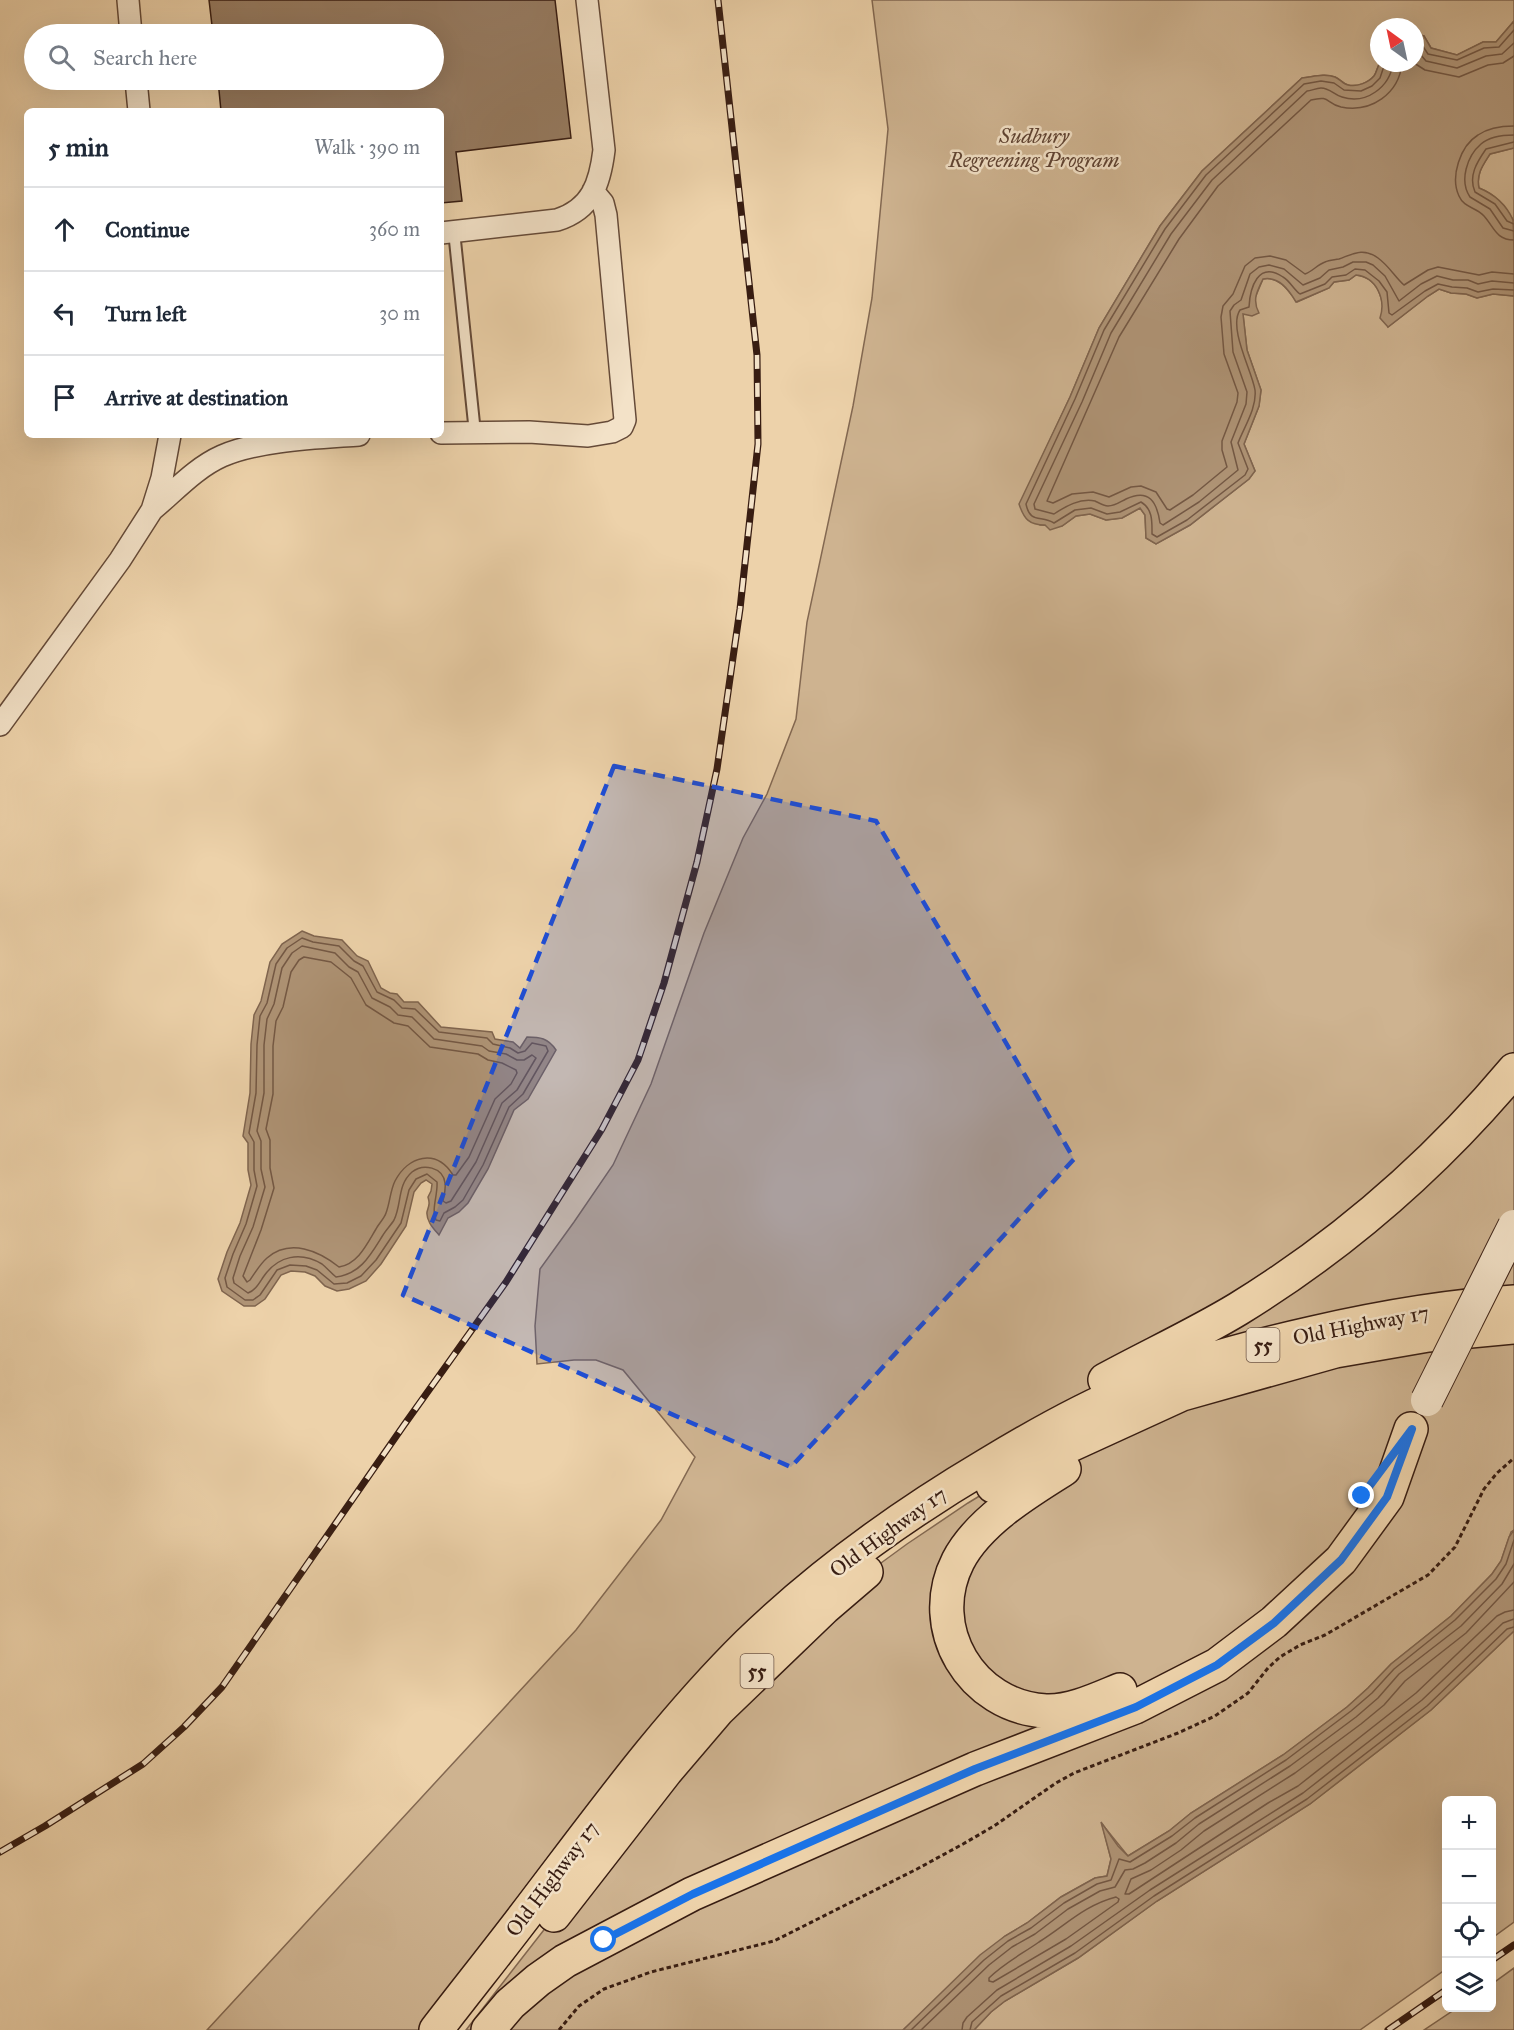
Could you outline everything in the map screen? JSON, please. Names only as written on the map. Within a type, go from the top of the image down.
[{"type":"main road","points":[[1028,1440],[1054,1409],[1238,1309],[1329,1246],[1410,1179],[1493,1095],[1514,1070]]},
{"type":"main road","points":[[1427,1400],[1514,1227]]},
{"type":"main road","name":"Old Highway 17","points":[[436,2030],[615,1797],[695,1700],[800,1596],[928,1500],[1028,1440],[1082,1411],[1133,1388],[1244,1349],[1391,1316],[1476,1304],[1514,1302]]},
{"type":"main road","name":"Old Highway 17","points":[[464,2030],[666,1771],[718,1710],[854,1581],[906,1542],[967,1502],[1064,1448],[1182,1394],[1335,1351],[1428,1335],[1514,1327]]},
{"type":"main road","points":[[488,2030],[510,2004],[565,1961],[673,1904],[975,1769],[1136,1707],[1217,1665],[1274,1623],[1341,1560],[1387,1497],[1412,1429],[1326,1547],[1267,1599],[1214,1640],[1151,1676],[1097,1700],[1048,1711],[1025,1708],[1006,1701],[991,1691],[964,1666],[952,1642],[948,1598],[951,1578],[958,1561],[970,1542],[1003,1510],[1042,1483],[1099,1450],[1138,1414]]},
{"type":"street","points":[[128,0],[130,24]]},
{"type":"street","points":[[447,232],[557,220],[582,207],[593,191],[601,174],[604,150],[587,0]]},
{"type":"street","points":[[137,90],[139,108]]},
{"type":"street","points":[[444,433],[529,432],[588,436],[612,432],[622,427],[625,420],[606,215],[603,203],[593,191]]},
{"type":"street","points":[[0,725],[120,560],[152,510],[162,478],[169,438]]},
{"type":"street","points":[[152,510],[201,468],[223,456],[256,447],[333,438]]},
{"type":"lane","points":[[447,232],[475,433]]},
{"type":"path","points":[[560,2030],[579,2006],[604,1989],[651,1972],[774,1941],[963,1844],[1074,1773],[1178,1733],[1215,1716],[1248,1693],[1280,1657],[1300,1645],[1325,1635],[1428,1575],[1455,1547],[1484,1489],[1514,1458]]},
{"type":"highlighted area","points":[[614,766],[876,821],[1074,1159],[791,1467],[403,1295]]},
{"type":"green space","name":"Sudbury Regreening Program","points":[[872,0],[1514,0],[1514,21],[1496,42],[1483,42],[1457,55],[1431,48],[1424,36],[1424,18],[1370,18],[1370,72],[1376,72],[1369,81],[1351,85],[1331,76],[1302,78],[1202,171],[1160,226],[1099,328],[1020,504],[1040,525],[1062,526],[1076,516],[1090,514],[1106,520],[1122,518],[1140,508],[1145,515],[1146,538],[1156,544],[1190,525],[1249,479],[1255,471],[1244,444],[1259,406],[1261,390],[1247,350],[1243,314],[1255,306],[1255,298],[1263,279],[1278,282],[1297,302],[1329,288],[1334,282],[1349,280],[1356,275],[1365,277],[1372,281],[1380,294],[1388,327],[1439,289],[1477,298],[1493,294],[1514,296],[1514,1300],[1475,1303],[928,1499],[434,2030],[207,2030],[576,1630],[661,1520],[695,1457],[623,1370],[596,1360],[537,1364],[535,1326],[540,1269],[613,1165],[651,1084],[704,933],[743,838],[767,794],[796,719],[807,622],[853,406],[872,298],[888,129]]},
{"type":"green space","points":[[1514,148],[1514,221],[1495,198],[1479,188],[1478,178],[1490,154]]},
{"type":"green space","points":[[1514,1328],[1514,1530],[1511,1532],[1501,1561],[1492,1574],[1451,1616],[1391,1664],[1347,1707],[1283,1755],[1191,1813],[1169,1831],[1128,1856],[1102,1824],[1111,1859],[1107,1876],[1095,1878],[1061,1897],[1027,1923],[1005,1936],[903,2030],[466,2030],[667,1772],[855,1582],[968,1503],[1014,1475],[1182,1396]]},
{"type":"green space","points":[[1514,1631],[1514,1922],[1496,1935],[1496,1796],[1442,1796],[1442,1972],[1360,2030],[974,2030],[1005,2001],[1078,1958],[1157,1901],[1310,1804],[1431,1710]]},
{"type":"green space","points":[[1514,1968],[1514,2030],[1424,2030],[1451,2012],[1496,2012],[1496,1981]]},
{"type":"water","points":[[1514,21],[1514,148],[1490,154],[1481,170],[1478,183],[1479,188],[1490,193],[1503,204],[1513,220],[1514,296],[1493,294],[1477,298],[1439,289],[1388,327],[1380,318],[1382,304],[1378,290],[1363,277],[1356,275],[1349,280],[1334,282],[1329,288],[1296,302],[1279,282],[1263,279],[1256,300],[1259,313],[1252,316],[1243,314],[1247,350],[1261,390],[1259,406],[1244,444],[1255,471],[1249,479],[1190,525],[1156,544],[1146,538],[1145,515],[1140,508],[1122,518],[1106,520],[1090,514],[1076,516],[1062,526],[1050,530],[1045,525],[1035,524],[1028,520],[1019,504],[1070,397],[1099,328],[1160,226],[1202,171],[1302,78],[1327,75],[1348,85],[1359,85],[1369,81],[1376,72],[1424,72],[1424,36],[1431,48],[1457,55],[1483,42],[1496,42]]},
{"type":"water","points":[[302,931],[314,936],[342,940],[357,956],[368,961],[381,988],[397,994],[404,1002],[418,1002],[441,1027],[492,1032],[495,1039],[513,1042],[520,1048],[527,1037],[540,1038],[550,1043],[556,1050],[528,1099],[514,1110],[488,1169],[468,1203],[448,1218],[439,1235],[428,1219],[428,1197],[432,1184],[426,1180],[414,1192],[406,1226],[381,1264],[366,1281],[349,1289],[337,1291],[325,1286],[315,1276],[305,1272],[291,1271],[281,1275],[265,1299],[255,1306],[244,1306],[222,1291],[218,1279],[240,1223],[251,1185],[248,1170],[248,1143],[243,1136],[250,1093],[254,1015],[261,1001],[270,962],[282,944]]},
{"type":"water","points":[[1514,1530],[1514,1631],[1431,1710],[1310,1804],[1157,1901],[1078,1958],[1005,2001],[974,2030],[903,2030],[980,1955],[1005,1936],[1027,1923],[1061,1897],[1095,1878],[1107,1876],[1111,1859],[1101,1822],[1128,1856],[1283,1755],[1347,1707],[1391,1664],[1451,1616],[1492,1574],[1501,1561],[1509,1537]]},
{"type":"building","points":[[209,0],[555,0],[571,138],[456,152],[462,201],[444,203],[444,108],[221,108],[219,90],[444,90],[444,24],[212,24]]},
{"type":"railway","points":[[0,1852],[143,1764],[184,1727],[222,1687],[506,1282],[602,1129],[638,1060],[664,983],[697,862],[717,769],[740,609],[758,444],[757,355],[718,0]]},
{"type":"railway","points":[[1495,1958],[1514,1945]]},
{"type":"railway","points":[[1388,2030],[1442,1993]]},
{"type":"route","points":[[604,1940],[693,1894],[975,1769],[1136,1707],[1217,1665],[1274,1623],[1341,1560],[1387,1497],[1412,1429],[1362,1496]]}]
